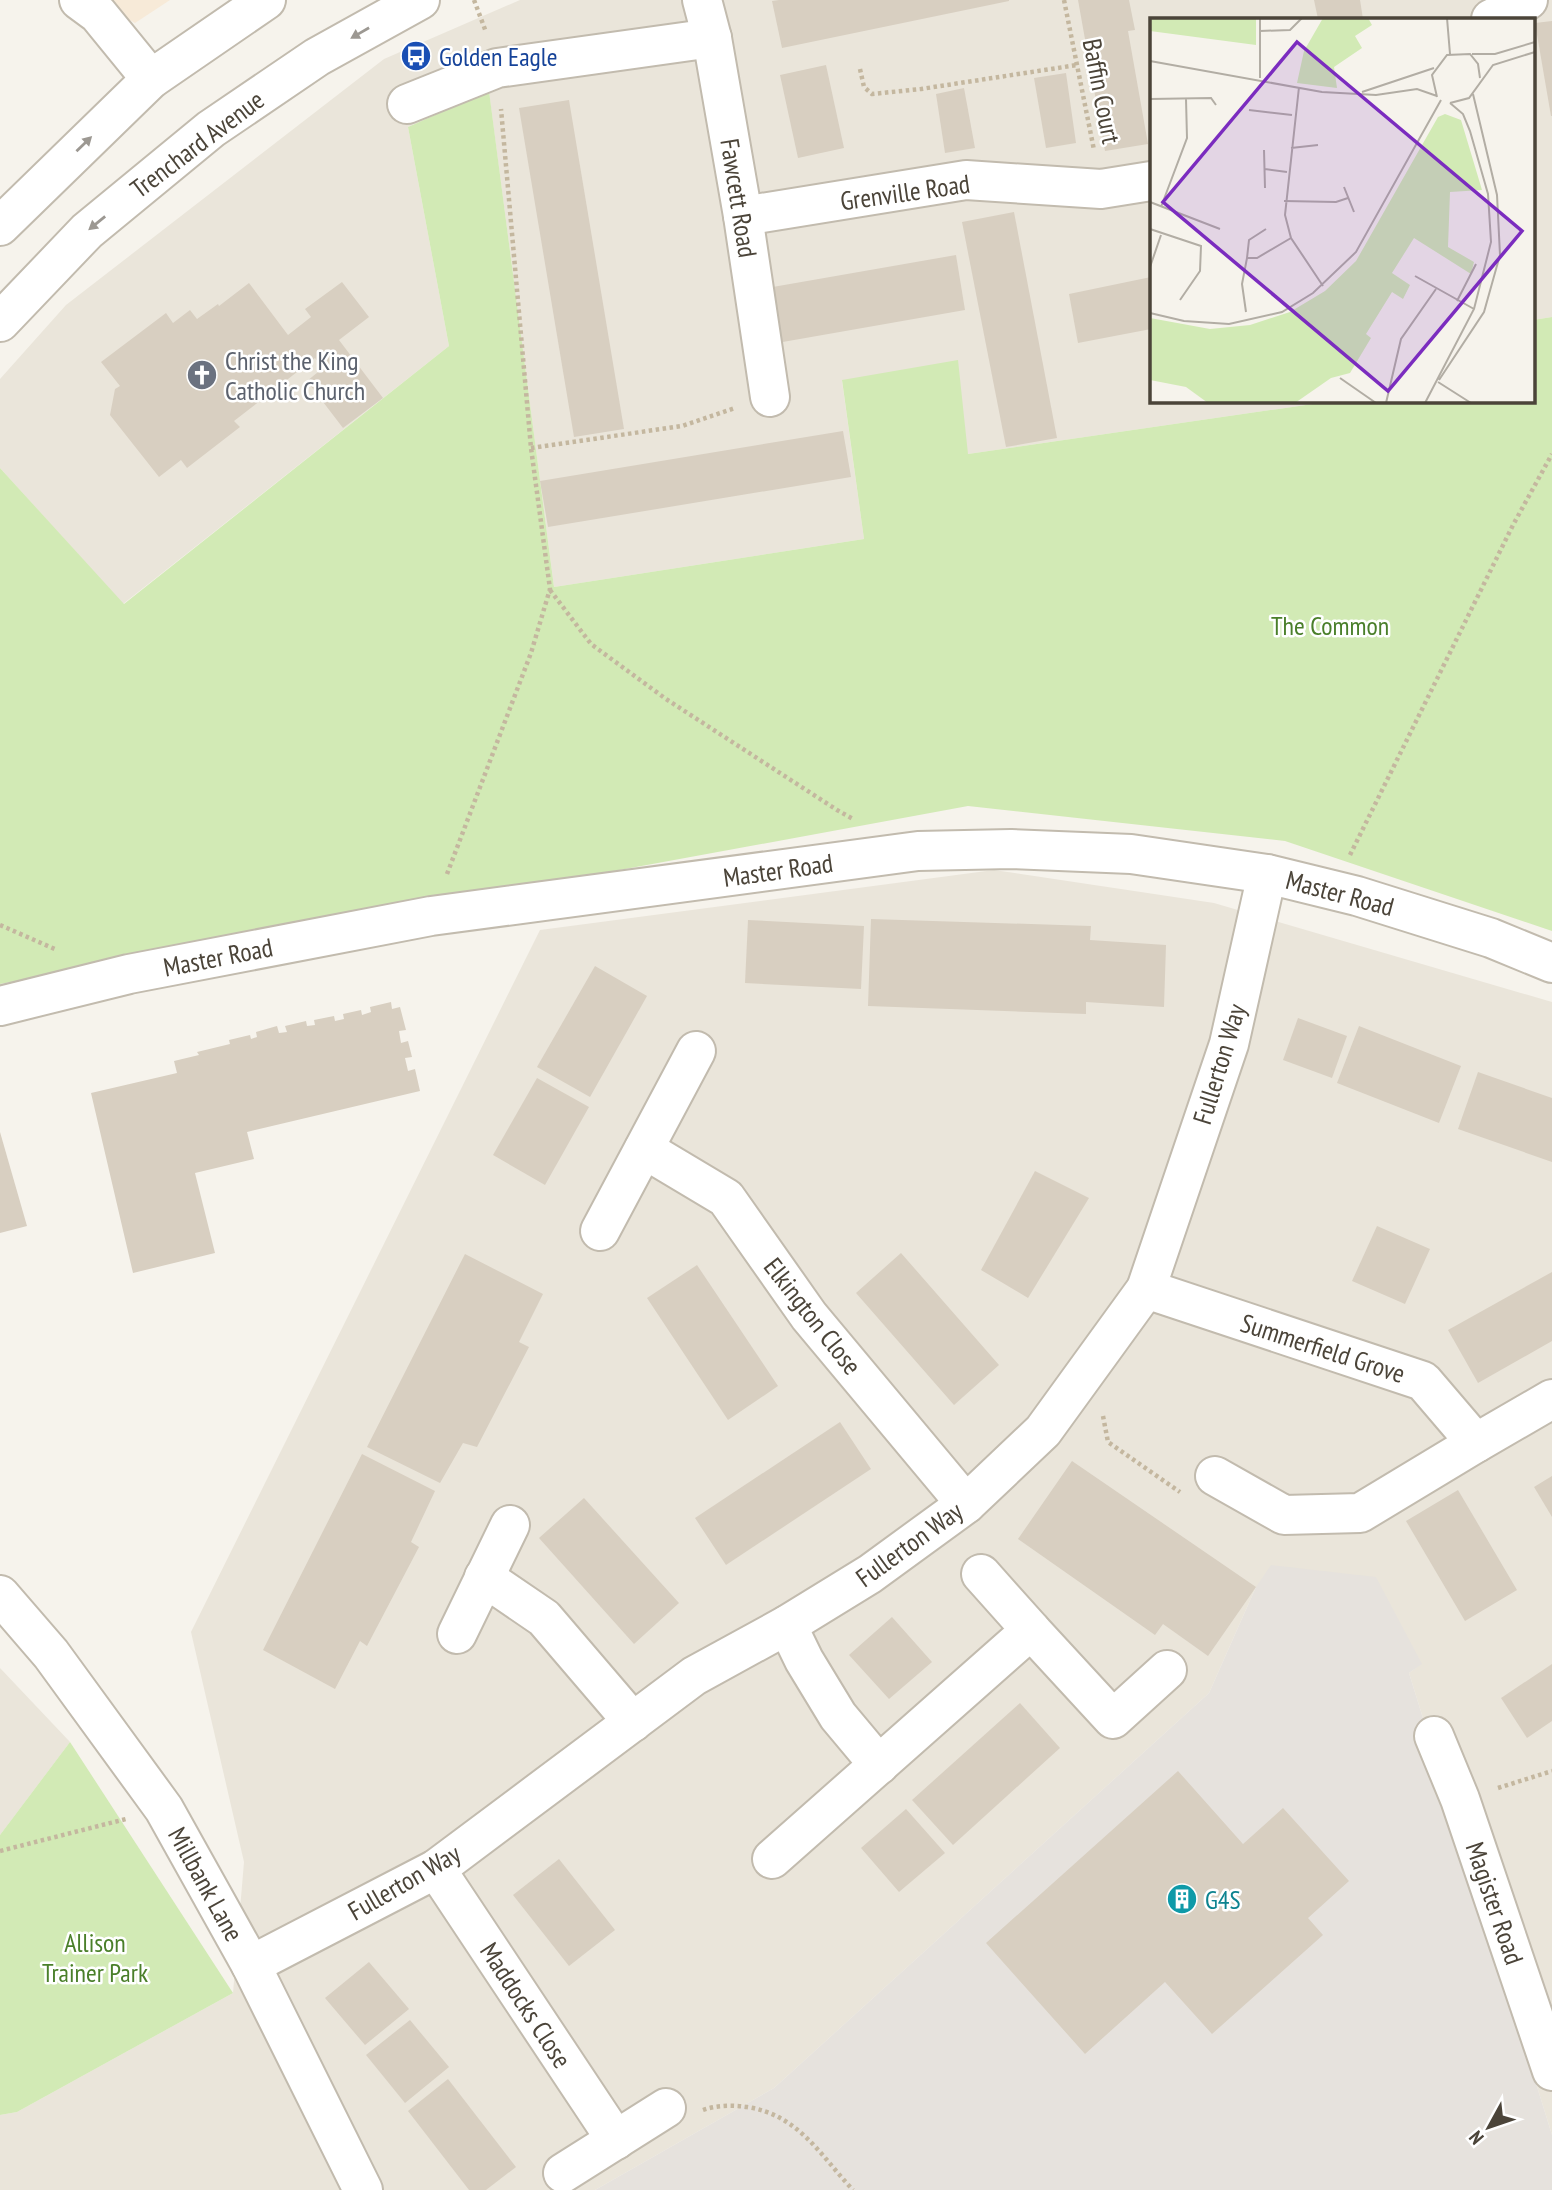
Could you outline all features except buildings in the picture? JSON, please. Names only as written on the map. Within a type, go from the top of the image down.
[{"type":"street","points":[[79,0],[98,14],[151,79]]},
{"type":"street","points":[[0,226],[151,79],[243,13],[266,0]]},
{"type":"street","name":"Trenchard Avenue","points":[[0,322],[87,231],[211,128],[317,57],[420,0]]},
{"type":"street","name":"Fawcett Road","points":[[702,0],[712,38],[743,216],[770,397]]},
{"type":"street","points":[[1493,18],[1528,0]]},
{"type":"street","points":[[407,104],[497,68],[712,38]]},
{"type":"street","name":"Grenville Road","points":[[743,216],[966,180],[1101,189],[1150,181]]},
{"type":"street","name":"Master Road","points":[[0,1006],[129,974],[431,916],[918,851],[1011,849],[1130,854],[1267,874],[1333,890],[1491,938],[1552,963]]},
{"type":"street","name":"Fullerton Way","points":[[251,1965],[436,1869],[694,1676],[787,1625],[870,1574],[966,1504],[1044,1431],[1146,1289],[1229,1044],[1267,874]]},
{"type":"street","points":[[600,1231],[696,1051]]},
{"type":"street","name":"Elkington Close","points":[[644,1149],[726,1198],[809,1317],[966,1504]]},
{"type":"street","name":"Summerfield Grove","points":[[1146,1289],[1423,1381],[1476,1443]]},
{"type":"street","points":[[1215,1476],[1284,1515],[1360,1513],[1552,1399]]},
{"type":"street","points":[[457,1634],[510,1525]]},
{"type":"street","points":[[981,1574],[1113,1719],[1167,1670]]},
{"type":"street","points":[[484,1577],[544,1618],[633,1723]]},
{"type":"street","name":"Millbank Lane","points":[[2,1600],[51,1654],[164,1810],[251,1965],[363,2190]]},
{"type":"street","points":[[787,1625],[804,1660],[838,1716],[879,1765]]},
{"type":"street","points":[[772,1859],[1031,1630]]},
{"type":"street","name":"Magister Road","points":[[1434,1736],[1460,1799],[1552,2071]]},
{"type":"street","name":"Maddocks Close","points":[[436,1869],[616,2140]]},
{"type":"street","points":[[564,2173],[666,2108]]},
{"type":"path","points":[[431,916],[531,653],[550,589],[531,448],[497,68],[474,0]]},
{"type":"path","name":"Baffin Court","points":[[1065,0],[1101,189]]},
{"type":"path","points":[[860,69],[864,87],[872,94],[1077,65]]},
{"type":"path","points":[[531,448],[682,426],[770,397]]},
{"type":"path","points":[[1333,890],[1513,525],[1552,454]]},
{"type":"path","points":[[550,589],[591,644],[666,699],[837,810],[860,822]]},
{"type":"path","points":[[1071,1392],[1102,1415],[1108,1441],[1184,1495],[1215,1476]]},
{"type":"path","points":[[1460,1799],[1552,1771]]},
{"type":"path","points":[[0,1852],[164,1810]]},
{"type":"path","points":[[666,2108],[679,2123],[706,2108],[734,2105],[765,2110],[792,2124],[853,2190]]},
{"type":"shaded area","points":[[95,0],[170,0],[135,23]]},
{"type":"shaded area","points":[[520,0],[1552,0],[1552,317],[1534,320],[1534,18],[1150,18],[1150,402],[1326,402],[968,454],[842,381],[864,539],[554,587],[489,92],[408,127],[449,346],[123,604],[0,468],[0,379],[66,305],[384,59]]},
{"type":"shaded area","points":[[994,870],[1214,903],[1552,1002],[1552,2135],[1409,1673],[1421,1664],[1256,1587],[1209,1693],[774,2088],[595,2190],[0,2190],[0,2115],[17,2112],[233,1993],[244,1862],[191,1632],[540,930]]},
{"type":"shaded area","points":[[1271,1565],[1376,1577],[1422,1664],[1409,1673],[1552,2135],[1552,2190],[595,2190],[774,2088],[1209,1693],[1256,1587]]},
{"type":"shaded area","points":[[0,1668],[70,1742],[0,1835]]},
{"type":"green space","name":"The Common","points":[[489,91],[554,587],[864,539],[842,380],[958,360],[968,454],[1326,402],[1534,402],[1534,320],[1552,317],[1552,931],[1285,841],[968,806],[0,984],[0,468],[124,604],[449,346],[408,127]]},
{"type":"green space","name":"Allison Trainer Park","points":[[70,1742],[233,1993],[17,2112],[0,2115],[0,1835]]},
{"type":"place","name":"Golden Eagle","points":[[416,56]]},
{"type":"place","name":"Christ the King Catholic Church","points":[[202,375]]},
{"type":"place","name":"G4S","points":[[1182,1899]]}]
